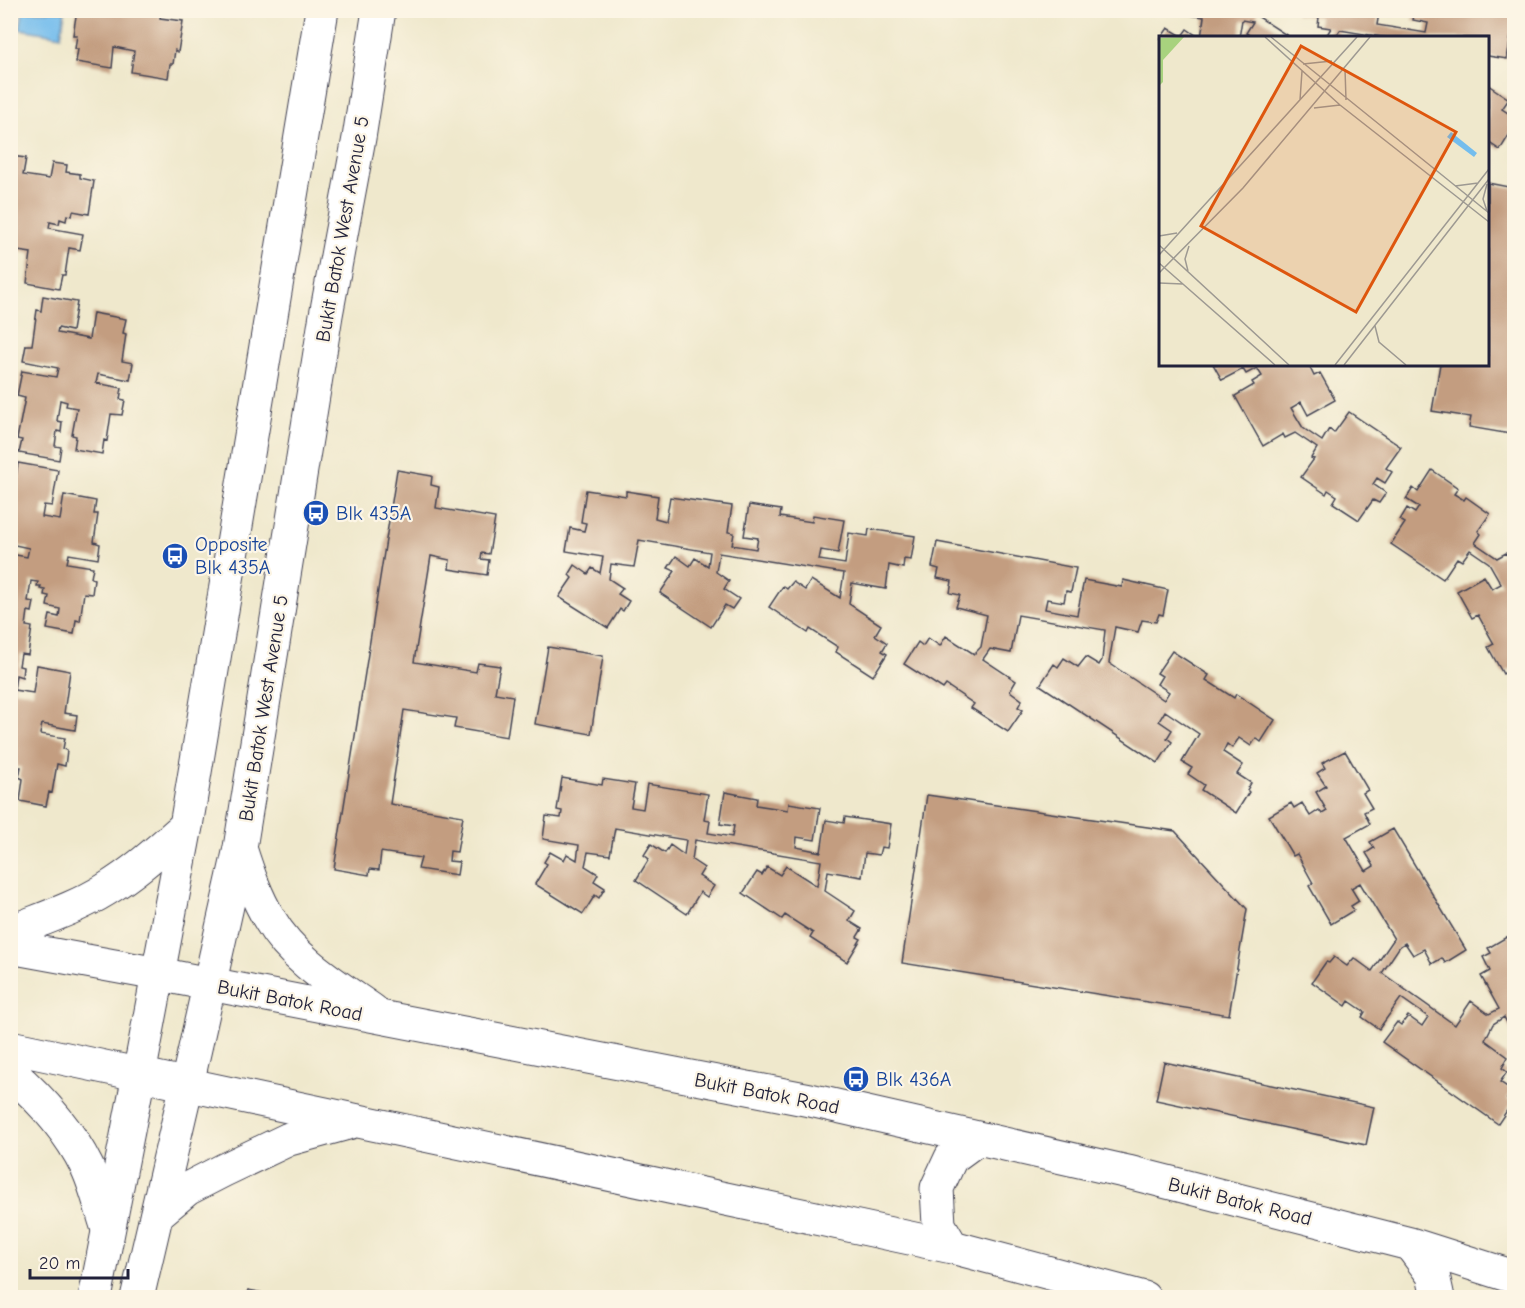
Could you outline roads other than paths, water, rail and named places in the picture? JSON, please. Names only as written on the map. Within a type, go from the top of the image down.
[{"type":"main road","points":[[95,1298],[140,1075],[186,826],[322,10]]},
{"type":"main road","name":"Bukit Batok West Avenue 5","points":[[137,1298],[240,848],[326,315],[359,138],[379,10]]},
{"type":"main road","points":[[10,932],[68,909],[105,890],[142,865],[186,826]]},
{"type":"main road","points":[[240,848],[255,892],[271,922],[290,946],[318,972],[382,1018]]},
{"type":"main road","name":"Bukit Batok Road","points":[[10,947],[810,1100],[1128,1172],[1410,1245],[1515,1276]]},
{"type":"main road","points":[[10,1047],[952,1247],[1144,1298]]},
{"type":"main road","points":[[10,1072],[34,1093],[74,1142],[88,1169],[108,1229]]},
{"type":"main road","points":[[157,1214],[188,1189],[288,1139],[356,1120]]},
{"type":"main road","points":[[952,1247],[939,1225],[937,1188],[951,1158],[977,1139]]},
{"type":"main road","points":[[1410,1245],[1432,1275],[1438,1298]]},
{"type":"water","points":[[23,11],[65,11],[61,36],[20,29]]},
{"type":"place","name":"Blk 435A","points":[[316,513]]},
{"type":"place","name":"Opposite Blk 435A","points":[[175,556]]},
{"type":"place","name":"Blk 436A","points":[[856,1079]]}]
